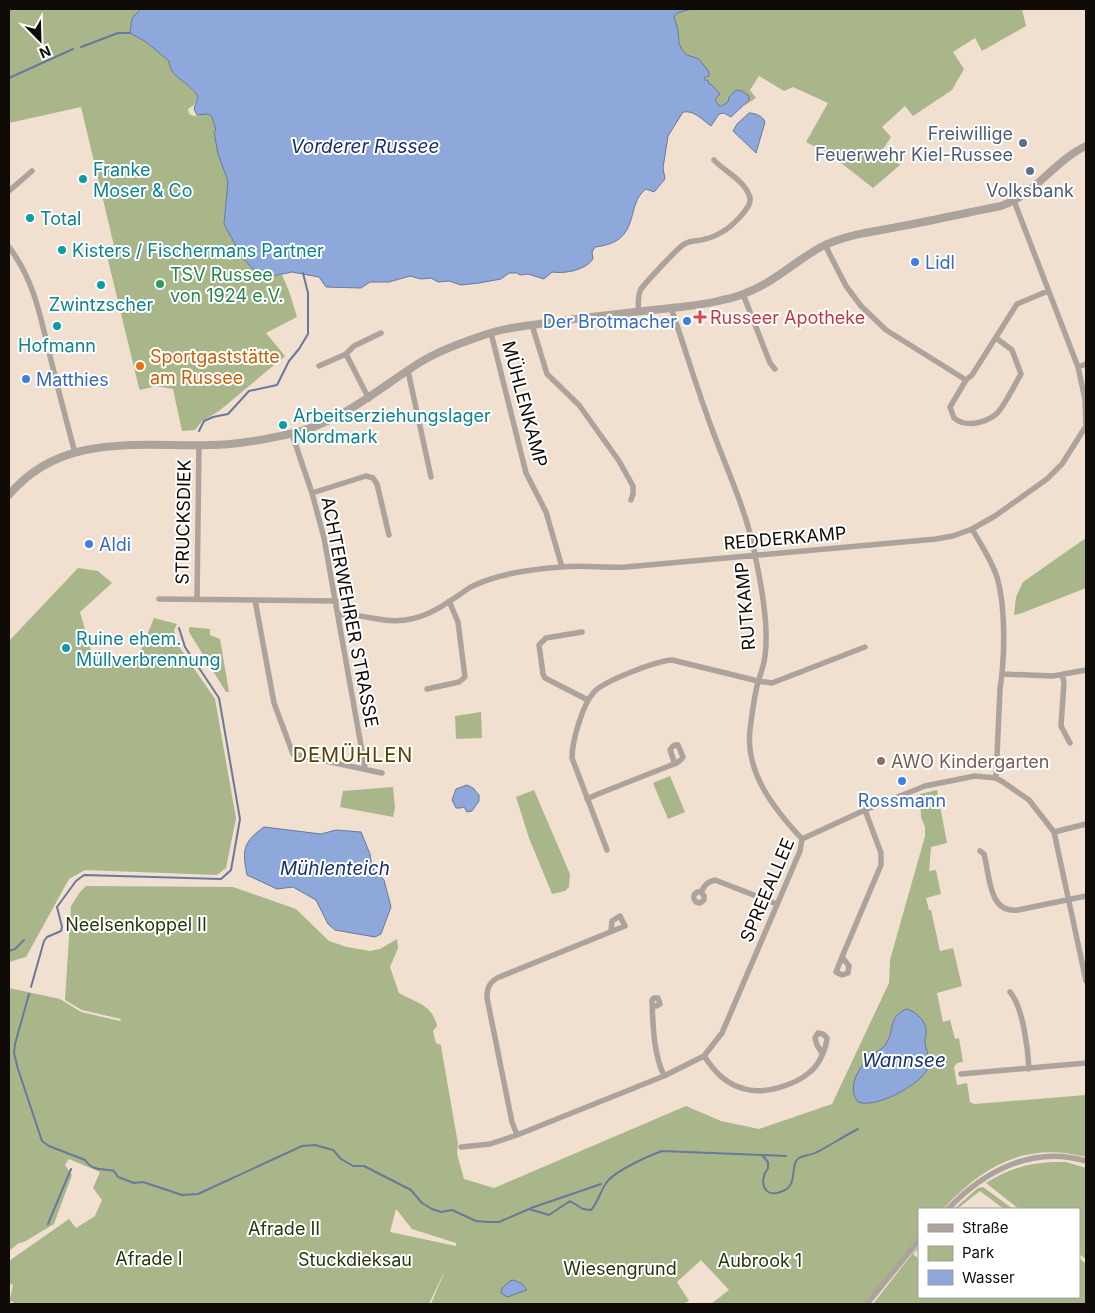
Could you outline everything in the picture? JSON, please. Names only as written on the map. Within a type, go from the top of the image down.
[{"type":"street","points":[[9,496],[20,482],[36,470],[57,459],[75,453],[116,446],[249,442],[292,434],[355,408],[420,363],[442,352],[491,333],[532,325],[718,301],[743,294],[767,283],[824,246],[854,234],[1001,206],[1014,201],[1034,188],[1068,156],[1086,146]]},
{"type":"street","points":[[638,312],[640,290],[682,245],[692,240],[703,240],[722,232],[745,212],[750,205],[746,189],[734,176],[723,170],[714,160]]},
{"type":"street","points":[[9,191],[32,170]]},
{"type":"street","name":"REDDERKAMP","points":[[339,615],[348,614],[380,620],[400,621],[437,610],[473,585],[500,576],[562,567],[606,568],[936,539],[953,536],[972,529],[1002,511],[1047,479],[1062,464],[1086,426],[1086,399],[1078,367],[1014,201]]},
{"type":"street","points":[[824,246],[846,286],[861,306],[886,330],[966,380]]},
{"type":"street","points":[[9,247],[29,279],[40,312],[75,453]]},
{"type":"street","points":[[996,338],[1012,350],[1021,374],[997,414],[973,424],[965,424],[956,420],[950,406],[966,380],[972,375],[1017,304],[1048,291]]},
{"type":"street","points":[[743,294],[770,364],[775,369]]},
{"type":"street","name":"RUTKAMP","points":[[671,308],[689,366],[731,478],[756,556],[765,623],[766,654],[758,681],[750,732],[754,767],[772,804],[802,839]]},
{"type":"street","points":[[532,325],[547,374],[580,405],[620,461],[633,486],[631,500]]},
{"type":"street","points":[[318,366],[346,354],[354,346],[382,333]]},
{"type":"street","name":"MÜHLENKAMP","points":[[491,333],[526,473],[546,512],[562,567]]},
{"type":"street","points":[[346,354],[369,399]]},
{"type":"street","points":[[1078,367],[1086,364]]},
{"type":"street","points":[[408,372],[431,477]]},
{"type":"street","name":"ACHTERWEHRER STRASSE","points":[[292,434],[312,493],[324,538],[365,768]]},
{"type":"street","name":"STRUCKSDIEK","points":[[197,600],[199,445]]},
{"type":"street","points":[[312,493],[366,476],[373,478],[377,484],[389,535]]},
{"type":"street","points":[[972,529],[995,572],[1001,593],[1004,618],[996,778]]},
{"type":"street","points":[[159,598],[336,601]]},
{"type":"street","points":[[255,600],[274,703],[293,754],[382,773]]},
{"type":"street","points":[[426,689],[459,682],[464,677],[458,622],[449,601]]},
{"type":"street","points":[[582,632],[546,638],[539,645],[545,678],[588,700]]},
{"type":"street","points":[[607,850],[574,764],[572,750],[577,728],[588,700],[595,691],[604,684],[666,660],[689,663],[767,683],[779,681],[865,647]]},
{"type":"street","points":[[1002,674],[1062,675],[1086,670]]},
{"type":"street","points":[[1062,675],[1064,682],[1061,726],[1070,743]]},
{"type":"street","points":[[587,799],[675,764]]},
{"type":"street","name":"SPREEALLEE","points":[[461,1148],[490,1144],[517,1135],[664,1076],[704,1056],[722,1033],[800,851],[802,839],[865,810],[925,786],[976,776],[996,778],[1029,800],[1054,832],[1086,981]]},
{"type":"street","points":[[842,957],[881,865],[881,853],[865,810]]},
{"type":"street","points":[[1054,832],[1086,824]]},
{"type":"street","points":[[980,851],[986,859],[995,898],[1002,908],[1012,911],[1086,896]]},
{"type":"street","points":[[701,892],[708,881],[715,880],[776,904]]},
{"type":"street","points":[[517,1135],[512,1122],[487,998],[488,988],[498,978],[611,931]]},
{"type":"street","points":[[1010,992],[1019,1010],[1028,1069]]},
{"type":"street","points":[[653,1006],[651,1016],[655,1047],[664,1076]]},
{"type":"street","points":[[704,1056],[719,1076],[731,1084],[757,1092],[770,1091],[811,1072],[822,1053]]},
{"type":"street","points":[[961,1074],[1086,1064]]},
{"type":"street","points":[[949,1208],[980,1180],[1018,1161],[1043,1156],[1086,1161]]},
{"type":"street","points":[[867,1304],[918,1241]]},
{"type":"green space","points":[[9,9],[141,9],[132,18],[130,33],[146,42],[170,61],[173,72],[195,92],[198,97],[194,105],[188,109],[189,114],[194,116],[208,114],[212,117],[216,130],[214,132],[219,154],[228,181],[224,224],[273,276],[282,275],[297,317],[266,333],[285,356],[219,411],[202,421],[195,430],[182,431],[173,389],[156,386],[140,390],[139,388],[108,260],[115,250],[81,107],[9,123]]},
{"type":"green space","points":[[691,9],[1022,9],[1026,26],[982,51],[975,38],[953,52],[964,69],[952,90],[913,116],[905,106],[882,127],[891,137],[883,149],[884,152],[900,165],[873,188],[831,155],[806,142],[828,103],[793,87],[784,91],[759,76],[750,90],[756,98],[744,106],[749,100],[718,105],[715,99],[720,94],[704,80],[709,72],[687,55],[679,43],[674,17],[677,13]]},
{"type":"green space","points":[[1086,539],[1086,588],[1014,615],[1016,597],[1023,582]]},
{"type":"green space","points":[[78,568],[98,571],[112,583],[80,612],[92,654],[134,667],[154,618],[177,624],[174,630],[180,648],[215,699],[236,818],[226,868],[217,875],[85,870],[69,879],[26,957],[9,962],[9,641]]},
{"type":"green space","points":[[189,627],[210,629],[210,635],[220,639],[229,692],[226,692],[189,632]]},
{"type":"green space","points":[[481,712],[482,738],[456,739],[455,716]]},
{"type":"green space","points":[[670,776],[685,812],[668,819],[653,783]]},
{"type":"green space","points":[[393,787],[395,808],[393,817],[340,807],[343,791]]},
{"type":"green space","points":[[534,790],[570,874],[569,887],[565,891],[552,894],[529,838],[516,797]]},
{"type":"green space","points":[[937,790],[947,843],[931,847],[929,871],[936,870],[941,894],[926,898],[929,910],[931,910],[940,951],[953,948],[962,986],[937,993],[943,1022],[950,1020],[955,1039],[959,1038],[963,1062],[957,1063],[954,1067],[957,1085],[967,1083],[970,1102],[974,1104],[1086,1095],[1086,1157],[1044,1152],[1025,1155],[990,1169],[974,1180],[944,1208],[918,1208],[918,1237],[864,1304],[711,1304],[729,1290],[701,1260],[677,1282],[689,1301],[683,1304],[431,1304],[446,1268],[429,1304],[15,1304],[12,1301],[9,1303],[13,1285],[9,1283],[9,1261],[69,1219],[76,1228],[95,1216],[102,1200],[93,1188],[100,1172],[69,1159],[65,1165],[72,1175],[54,1224],[24,1242],[19,1243],[9,1251],[9,988],[60,999],[81,1012],[120,1021],[121,1019],[82,1010],[65,1000],[71,906],[86,886],[233,887],[296,909],[329,941],[347,947],[370,951],[380,949],[397,939],[398,948],[390,967],[399,993],[423,1005],[435,1019],[437,1026],[433,1031],[436,1043],[441,1045],[458,1144],[457,1154],[464,1179],[494,1188],[686,1106],[721,1121],[759,1129],[832,1104],[889,983],[890,960],[925,836],[925,827],[921,817],[920,794]],"holes":[[[396,1209],[412,1229],[456,1243],[456,1246],[390,1232]]]},
{"type":"green space","points":[[1066,1162],[1086,1168],[1086,1259],[1080,1255],[1080,1208],[1018,1208],[986,1183],[1002,1174],[1035,1164]]},
{"type":"green space","points":[[983,1187],[1012,1208],[1003,1208],[980,1191],[958,1208],[955,1208],[978,1188]]},
{"type":"green space","points":[[918,1246],[913,1254],[918,1258],[918,1298],[1080,1298],[1080,1259],[1086,1264],[1086,1302],[1084,1304],[873,1304]]},
{"type":"water","name":"Vorderer Russee","points":[[141,9],[691,9],[677,13],[674,17],[682,50],[687,55],[699,59],[709,72],[709,76],[705,77],[704,80],[708,80],[709,84],[720,94],[715,99],[718,105],[721,106],[728,102],[729,97],[736,90],[742,91],[749,96],[749,100],[731,117],[724,113],[719,114],[711,126],[691,112],[683,112],[668,136],[663,168],[665,179],[654,192],[646,189],[639,196],[626,231],[620,238],[610,244],[595,247],[592,252],[593,259],[585,266],[569,272],[552,272],[544,279],[528,274],[509,273],[501,279],[461,285],[449,281],[438,282],[431,278],[421,279],[410,276],[389,282],[370,282],[361,288],[326,287],[319,277],[292,272],[273,276],[255,271],[242,257],[224,224],[228,181],[218,154],[214,132],[216,130],[212,117],[208,114],[197,115],[194,109],[198,97],[195,92],[173,72],[169,61],[146,42],[130,33],[132,18]]},
{"type":"water","points":[[749,113],[758,115],[765,122],[756,153],[733,131],[737,124]]},
{"type":"water","points":[[467,785],[473,788],[479,795],[479,801],[472,811],[467,812],[464,807],[456,808],[452,800],[456,789]]},
{"type":"water","name":"Mühlenteich","points":[[264,827],[321,834],[336,830],[361,832],[370,854],[372,867],[384,880],[391,907],[381,934],[375,937],[335,930],[328,924],[316,900],[293,887],[277,889],[247,875],[246,847],[252,837]]},
{"type":"water","name":"Wannsee","points":[[906,1009],[914,1012],[925,1025],[925,1045],[929,1058],[928,1068],[924,1075],[897,1094],[875,1102],[858,1102],[853,1090],[858,1072],[872,1055],[885,1045],[890,1035],[893,1021]]},
{"type":"water","points":[[513,1280],[521,1283],[527,1290],[507,1297],[501,1293],[502,1288]]},
{"type":"waterway","points":[[81,47],[118,33],[130,33]]},
{"type":"waterway","points":[[9,78],[73,49]]},
{"type":"waterway","points":[[199,431],[204,421],[228,414],[249,391],[277,385],[289,361],[308,334],[308,293],[303,273]]},
{"type":"waterway","points":[[31,987],[44,941],[47,937],[61,931],[62,927],[57,907],[76,881],[84,875],[221,879],[231,870],[240,819],[219,698],[185,647],[179,628]]},
{"type":"waterway","points":[[9,951],[15,949],[24,940]]},
{"type":"waterway","points":[[29,994],[14,1053],[42,1141],[49,1146],[85,1160],[95,1168],[114,1171],[118,1177],[134,1183],[143,1182],[182,1195],[198,1194],[302,1146],[315,1145],[333,1150],[341,1159],[353,1166],[364,1166],[411,1190],[422,1203],[432,1209],[441,1212],[452,1210],[476,1221],[499,1222],[529,1209],[549,1215],[570,1201],[583,1209],[591,1210],[607,1182],[617,1173],[662,1151],[762,1155],[768,1162],[763,1183],[767,1191],[776,1193],[783,1191],[791,1184],[796,1161],[799,1158],[815,1153],[858,1129]]},
{"type":"waterway","points":[[763,1155],[786,1156]]},
{"type":"waterway","points":[[48,1224],[71,1169]]},
{"type":"waterway","points":[[531,1208],[601,1184]]},
{"type":"place","name":"Freiwillige Feuerwehr Kiel-Russee","points":[[1023,143]]},
{"type":"place","name":"Volksbank","points":[[1030,171]]},
{"type":"place","name":"Franke Moser & Co","points":[[83,179]]},
{"type":"place","name":"Total","points":[[30,218]]},
{"type":"place","name":"Kisters / Fischermans Partner","points":[[62,250]]},
{"type":"place","name":"Lidl","points":[[915,262]]},
{"type":"place","name":"TSV Russee von 1924 e.V.","points":[[160,284]]},
{"type":"place","name":"Zwintzscher","points":[[101,285]]},
{"type":"place","name":"Russeer Apotheke","points":[[700,317]]},
{"type":"place","name":"Der Brotmacher","points":[[687,321]]},
{"type":"place","name":"Hofmann","points":[[57,326]]},
{"type":"place","name":"Sportgaststätte am Russee","points":[[140,366]]},
{"type":"place","name":"Matthies","points":[[26,379]]},
{"type":"place","name":"Arbeitserziehungslager Nordmark","points":[[283,425]]},
{"type":"place","name":"Aldi","points":[[89,544]]},
{"type":"place","name":"Ruine ehem. Müllverbrennung","points":[[66,648]]},
{"type":"place","name":"AWO Kindergarten","points":[[881,761]]},
{"type":"place","name":"Rossmann","points":[[902,781]]},
{"type":"district","name":"DEMÜHLEN","points":[[353,755]]},
{"type":"park label","name":"Neelsenkoppel II","points":[[136,924]]},
{"type":"park label","name":"Afrade II","points":[[284,1228]]},
{"type":"park label","name":"Afrade I","points":[[149,1258]]},
{"type":"park label","name":"Stuckdieksau","points":[[355,1259]]},
{"type":"park label","name":"Aubrook 1","points":[[760,1260]]},
{"type":"park label","name":"Wiesengrund","points":[[620,1268]]}]
